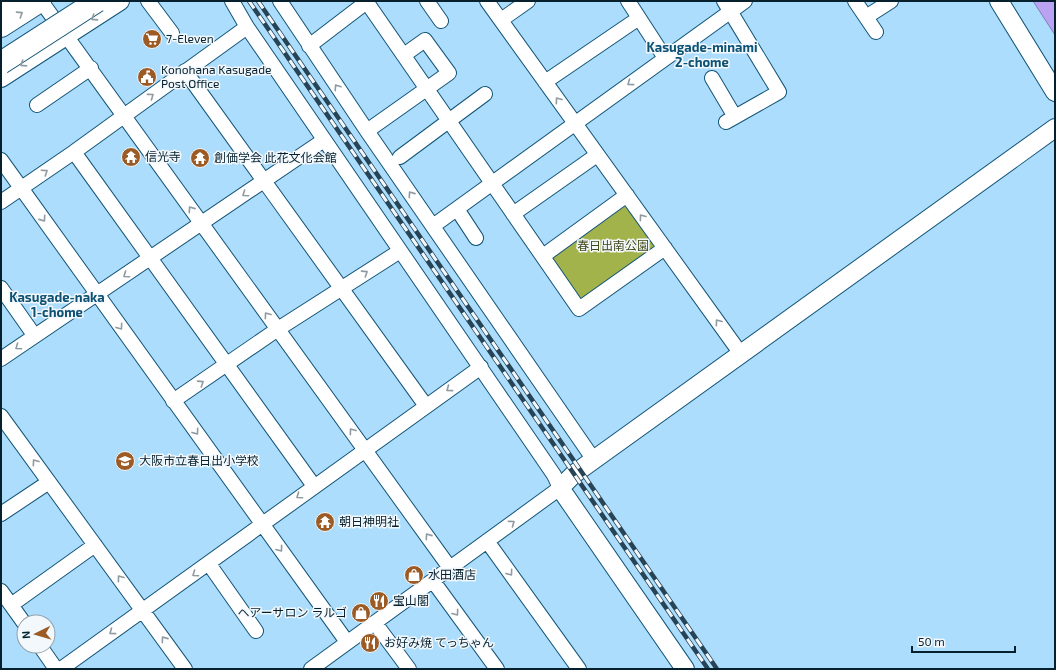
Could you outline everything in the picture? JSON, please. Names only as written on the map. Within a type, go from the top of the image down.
[{"type":"highway","points":[[1,6],[8,1]]},
{"type":"highway","points":[[1,26],[41,1]]},
{"type":"highway","points":[[1,45],[69,1]]},
{"type":"highway","points":[[1,63],[97,1]]},
{"type":"street","points":[[41,1],[91,68],[450,568]]},
{"type":"street","points":[[1,78],[120,1]]},
{"type":"street","points":[[148,1],[172,33]]},
{"type":"street","points":[[232,1],[247,27],[554,475],[560,488],[686,669]]},
{"type":"street","points":[[280,1],[367,131],[594,460]]},
{"type":"street","points":[[309,46],[367,1],[579,309],[665,248]]},
{"type":"street","points":[[427,1],[441,21]]},
{"type":"street","points":[[487,1],[741,354]]},
{"type":"street","points":[[501,20],[528,1]]},
{"type":"street","points":[[628,1],[665,58]]},
{"type":"street","points":[[433,226],[665,58],[727,6],[745,1]]},
{"type":"street","points":[[855,1],[876,32]]},
{"type":"street","points":[[866,17],[891,1]]},
{"type":"street","points":[[999,1],[1055,92]]},
{"type":"street","points":[[712,78],[731,119],[779,92],[727,6]]},
{"type":"street","points":[[545,82],[638,18]]},
{"type":"street","points":[[1,202],[125,116],[247,27]]},
{"type":"street","points":[[367,131],[449,73],[425,40],[404,55]]},
{"type":"street","points":[[37,105],[91,68]]},
{"type":"street","points":[[185,71],[340,289],[426,406]]},
{"type":"street","points":[[400,157],[485,94]]},
{"type":"street","points":[[316,668],[347,642],[560,488],[574,474],[1055,128]]},
{"type":"street","points":[[1,359],[34,335],[97,295],[324,140]]},
{"type":"street","points":[[74,152],[228,364],[314,486]]},
{"type":"street","points":[[513,214],[597,154]]},
{"type":"street","points":[[1,160],[347,642]]},
{"type":"street","points":[[543,256],[627,195]]},
{"type":"street","points":[[457,209],[476,238]]},
{"type":"street","points":[[173,401],[278,329],[400,251]]},
{"type":"street","points":[[1,288],[34,335]]},
{"type":"street","points":[[61,669],[209,564],[314,486],[480,367]]},
{"type":"street","points":[[1,416],[6,434],[49,482],[185,669]]},
{"type":"street","points":[[1,514],[49,482]]},
{"type":"street","points":[[487,541],[579,669]]},
{"type":"street","points":[[11,605],[95,545]]},
{"type":"street","points":[[209,564],[256,630]]},
{"type":"street","points":[[433,581],[496,669]]},
{"type":"street","points":[[1,591],[18,614]]},
{"type":"street","points":[[375,623],[408,669]]},
{"type":"street","points":[[46,654],[56,669]]},
{"type":"green space","name":"春日出南公園","points":[[621,206],[627,207],[653,243],[653,251],[580,301],[550,257]]},
{"type":"shaded area","points":[[1033,1],[1055,1],[1055,35]]},
{"type":"railway","points":[[249,1],[708,669]]},
{"type":"railway","points":[[258,1],[717,669]]},
{"type":"place","name":"7-Eleven","points":[[152,39]]},
{"type":"place","name":"Konohana Kasugade Post Office","points":[[147,77]]},
{"type":"place","name":"信光寺","points":[[131,157]]},
{"type":"place","name":"創価学会 此花文化会館","points":[[200,158]]},
{"type":"place","name":"大阪市立春日出小学校","points":[[125,461]]},
{"type":"place","name":"朝日神明社","points":[[325,522]]},
{"type":"place","name":"水田酒店","points":[[414,575]]},
{"type":"place","name":"宝山閣","points":[[379,601]]},
{"type":"place","name":"ヘアーサロン ラルゴ","points":[[361,613]]},
{"type":"place","name":"お好み焼 てっちゃん","points":[[370,643]]},
{"type":"district","name":"Kasugade-minami 2-chome","points":[[702,54]]},
{"type":"district","name":"Kasugade-naka 1-chome","points":[[57,304]]}]
